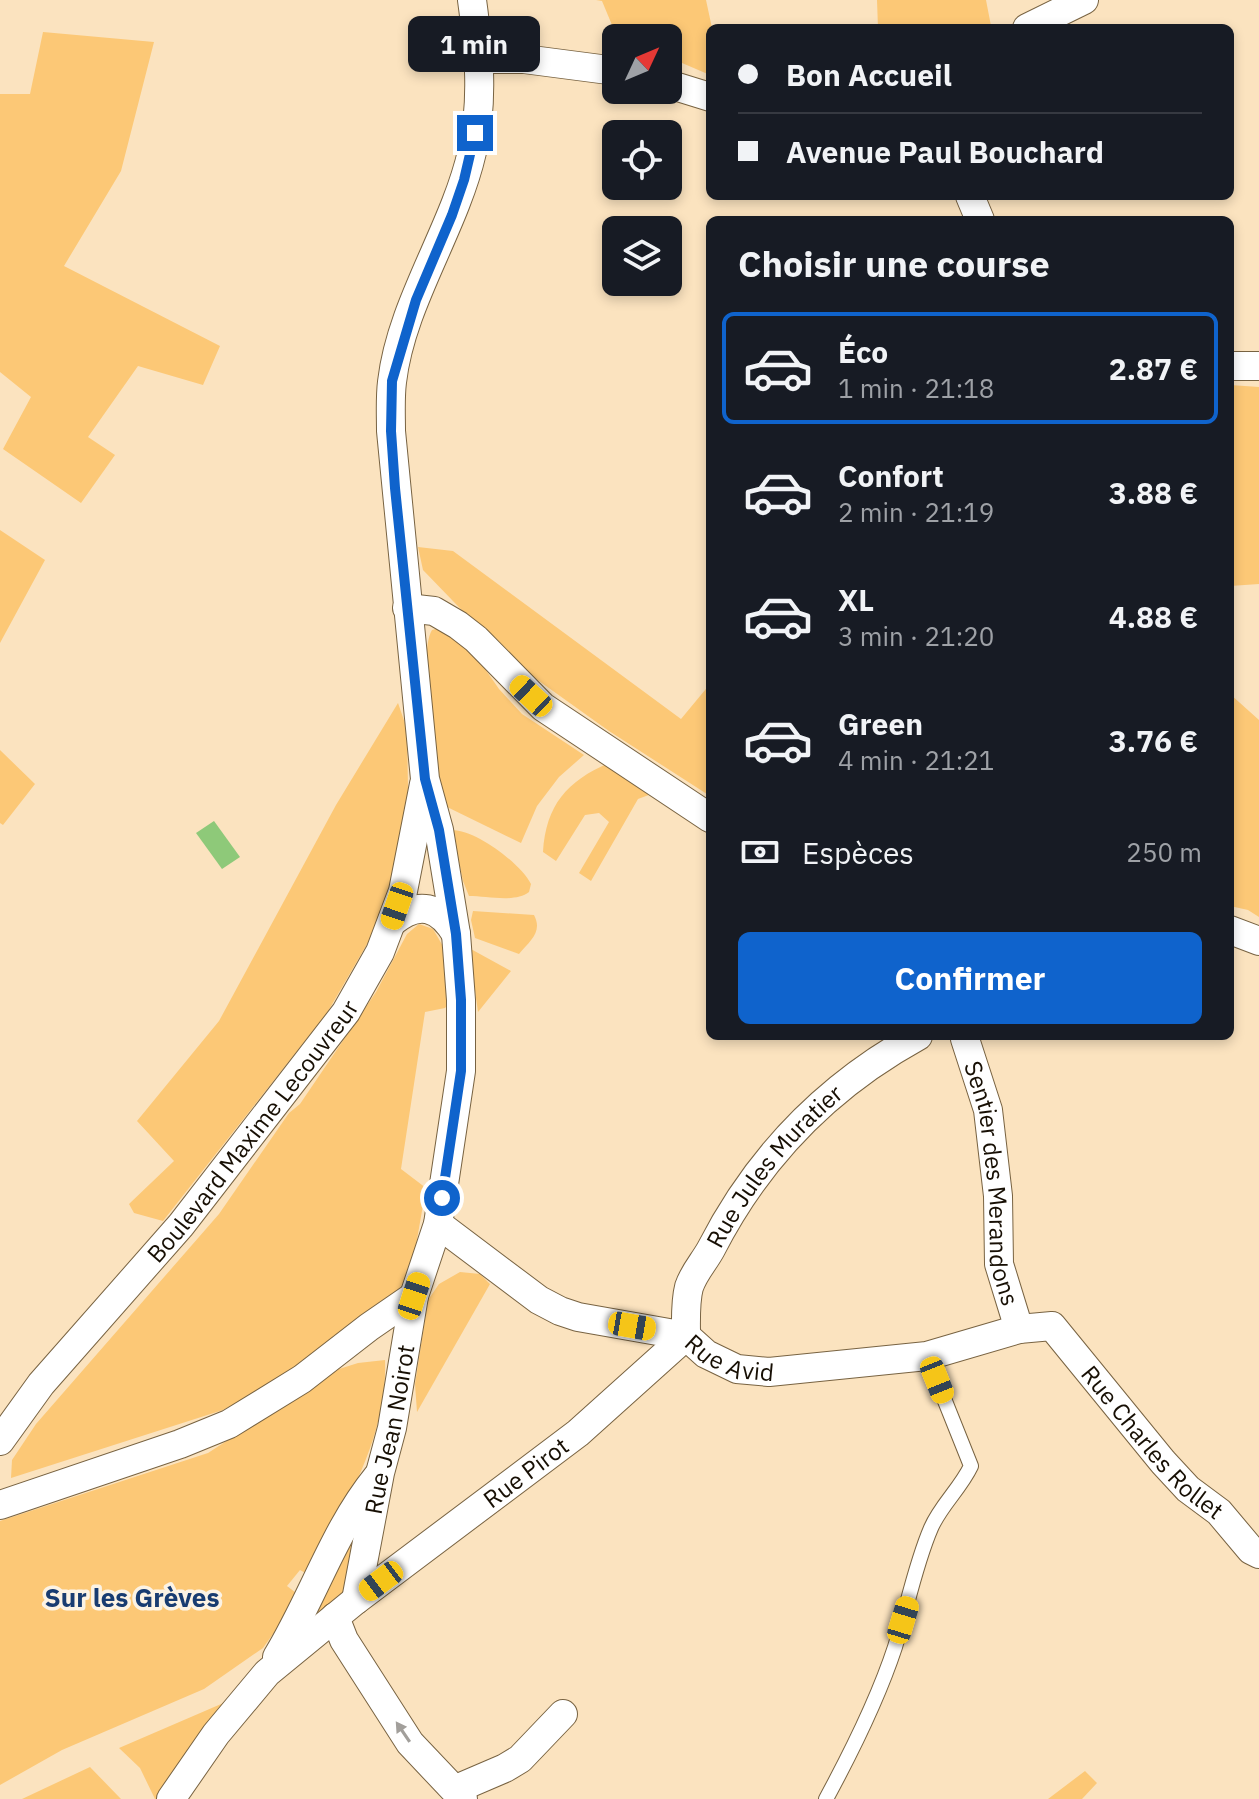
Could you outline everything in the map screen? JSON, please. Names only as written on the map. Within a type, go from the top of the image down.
[{"type":"street","points":[[425,779],[394,474],[392,381],[416,300],[464,180],[478,115],[480,59],[472,0]]},
{"type":"street","points":[[1035,24],[1084,0]]},
{"type":"street","points":[[480,59],[524,59],[602,69]]},
{"type":"street","points":[[682,88],[706,96]]},
{"type":"street","points":[[1234,366],[1259,366]]},
{"type":"street","points":[[407,608],[434,611],[458,625],[476,639],[543,707],[706,815]]},
{"type":"street","name":"Boulevard Maxime Lecouvreur","points":[[0,1441],[41,1384],[181,1225],[346,1012],[380,952],[403,891],[425,779]]},
{"type":"street","name":"Rue Jean Noirot","points":[[346,1609],[392,1428],[414,1296],[438,1224],[461,1071],[461,1000],[456,934],[439,830],[425,779]]},
{"type":"street","points":[[392,922],[412,909],[431,910],[447,920],[456,934]]},
{"type":"street","points":[[1234,932],[1259,941]]},
{"type":"street","name":"Rue Jules Muratier","points":[[686,1336],[687,1297],[694,1274],[764,1164],[812,1110],[879,1058],[911,1040]]},
{"type":"street","name":"Sentier des Merandons","points":[[969,1040],[988,1110],[998,1196],[999,1264],[1019,1329]]},
{"type":"street","name":"Rue Avid","points":[[438,1224],[539,1300],[560,1311],[686,1336],[720,1363],[753,1371],[927,1356],[1019,1329],[1052,1326]]},
{"type":"street","points":[[0,1505],[180,1444],[229,1424],[302,1379],[414,1296]]},
{"type":"street","name":"Rue Charles Rollet","points":[[1052,1326],[1163,1462],[1188,1489],[1219,1512],[1251,1550],[1259,1554]]},
{"type":"street","name":"Rue Pirot","points":[[267,1673],[346,1609],[578,1433],[686,1336]]},
{"type":"street","points":[[171,1799],[216,1734],[267,1673],[292,1632],[357,1501],[380,1473]]},
{"type":"street","points":[[346,1609],[344,1640],[410,1743],[459,1794],[520,1759],[563,1714]]},
{"type":"lane","points":[[826,1799],[872,1705],[894,1650],[930,1529],[971,1466],[927,1356]]},
{"type":"shaded area","points":[[596,0],[706,0],[711,24],[706,24],[706,73],[682,63],[682,24],[612,24],[602,1]]},
{"type":"shaded area","points":[[877,0],[986,0],[991,24],[878,24]]},
{"type":"shaded area","points":[[43,32],[154,42],[121,171],[64,266],[220,346],[203,385],[138,366],[88,437],[115,455],[81,503],[3,449],[31,397],[0,372],[0,94],[30,94]]},
{"type":"shaded area","points":[[1234,385],[1259,387],[1259,584],[1234,586]]},
{"type":"shaded area","points":[[0,530],[45,560],[0,643]]},
{"type":"shaded area","points":[[418,547],[453,551],[681,719],[706,689],[706,793],[609,731],[511,661],[423,570]]},
{"type":"shaded area","points":[[443,627],[474,653],[499,689],[522,714],[584,755],[559,777],[537,806],[521,843],[443,805],[426,664],[432,630]]},
{"type":"shaded area","points":[[1234,698],[1259,720],[1259,917],[1234,907]]},
{"type":"shaded area","points":[[398,703],[407,729],[408,788],[404,831],[374,932],[327,1013],[163,1221],[134,1213],[129,1204],[174,1161],[137,1121],[219,1021],[336,805]]},
{"type":"shaded area","points":[[0,750],[35,784],[3,825],[0,823]]},
{"type":"shaded area","points":[[609,763],[654,793],[638,799],[591,881],[579,873],[609,822],[599,813],[585,815],[556,861],[543,852],[545,835],[561,797],[581,778]]},
{"type":"shaded area","points":[[214,821],[240,857],[222,869],[196,833]]},
{"type":"shaded area","points":[[452,830],[473,835],[507,858],[531,884],[529,892],[509,898],[469,896]]},
{"type":"shaded area","points":[[473,911],[534,915],[536,931],[519,954],[475,938],[471,920]]},
{"type":"shaded area","points":[[419,924],[433,929],[451,960],[451,1001],[445,1008],[425,1012],[401,1169],[426,1188],[412,1268],[399,1290],[305,1367],[223,1410],[11,1478],[12,1460],[36,1424],[219,1214],[289,1113],[300,1104],[376,992],[407,934]]},
{"type":"shaded area","points":[[469,948],[511,971],[478,1012]]},
{"type":"shaded area","points":[[460,1272],[480,1274],[490,1284],[417,1412],[415,1384],[428,1300],[439,1284]]},
{"type":"shaded area","points":[[385,1360],[379,1417],[361,1472],[309,1575],[300,1570],[287,1586],[300,1596],[263,1648],[204,1689],[62,1750],[0,1785],[0,1521],[208,1453],[336,1370],[358,1363]]},
{"type":"shaded area","points":[[368,1505],[347,1594],[298,1638]]},
{"type":"shaded area","points":[[235,1698],[160,1799],[155,1799],[140,1768],[119,1748]]},
{"type":"shaded area","points":[[90,1767],[121,1799],[22,1799]]},
{"type":"shaded area","points":[[1085,1771],[1097,1783],[1082,1799],[1048,1799]]},
{"type":"district","name":"Sur les Grèves","points":[[132,1597]]},
{"type":"route","points":[[442,1198],[461,1071],[461,1000],[456,934],[439,830],[425,779],[395,488],[391,431],[392,381],[416,300],[464,180],[475,133]]}]
